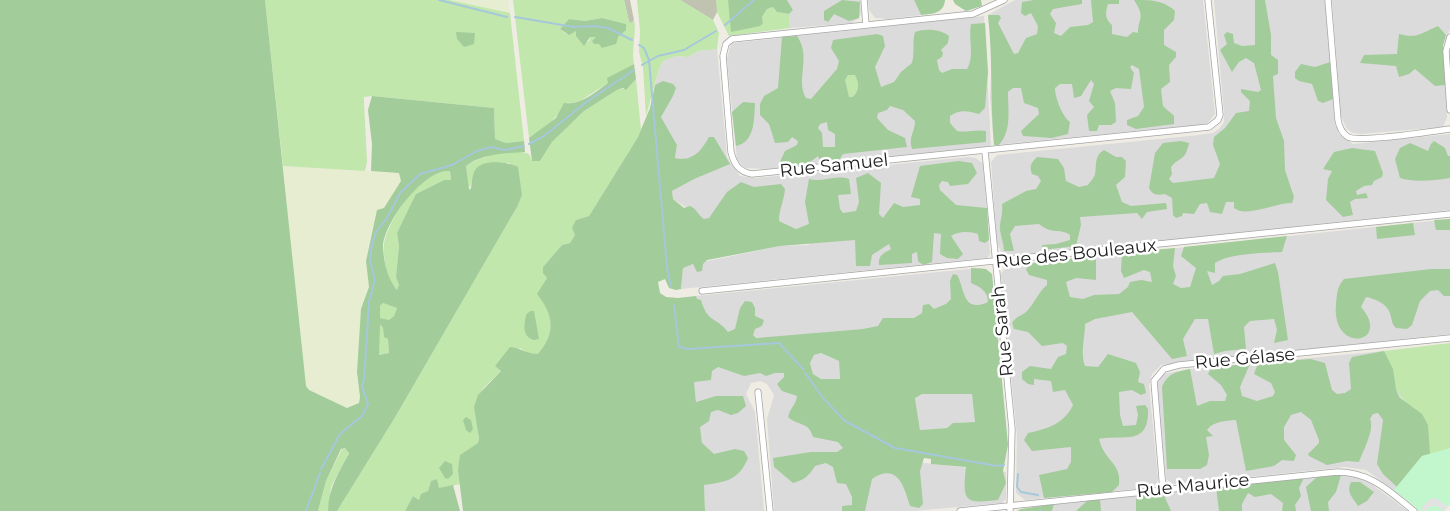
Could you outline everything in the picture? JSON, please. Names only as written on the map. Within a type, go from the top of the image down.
[{"type":"street","points":[[864,0],[866,25]]},
{"type":"street","name":"Rue Samuel","points":[[1004,0],[973,14],[738,37],[728,41],[724,49],[724,66],[731,152],[738,168],[752,174],[1197,130],[1214,124],[1220,115],[1220,109],[1208,0]]},
{"type":"street","points":[[1328,0],[1338,120],[1345,134],[1352,138],[1368,138],[1450,129]]},
{"type":"street","points":[[1450,37],[1446,51],[1450,110]]},
{"type":"street","name":"Rue Sarah","points":[[985,151],[1012,430],[1011,509]]},
{"type":"street","name":"Rue des Bouleaux","points":[[702,292],[1450,214]]},
{"type":"street","name":"Rue Gélase","points":[[1163,490],[1154,381],[1164,369],[1179,365],[1450,338]]},
{"type":"street","points":[[758,392],[770,511]]},
{"type":"street","name":"Rue Maurice","points":[[960,511],[1011,509],[1304,474],[1355,473],[1375,481],[1414,511]]},
{"type":"shaded area","points":[[449,0],[508,0],[510,13]]},
{"type":"shaded area","points":[[624,0],[630,0],[634,20],[632,23],[629,22]]},
{"type":"shaded area","points":[[680,0],[716,0],[718,10],[713,20]]},
{"type":"shaded area","points":[[787,0],[860,0],[861,14],[852,23],[790,28],[789,14],[793,10]]},
{"type":"shaded area","points":[[868,0],[914,0],[921,15],[889,19],[875,18],[869,10]]},
{"type":"shaded area","points":[[1015,0],[1203,0],[1215,114],[1207,124],[994,145],[990,97],[992,59],[988,15]]},
{"type":"shaded area","points":[[1214,0],[1325,0],[1335,125],[1339,134],[1353,144],[1450,134],[1450,210],[1026,255],[1005,256],[1002,254],[997,243],[991,162],[997,155],[1190,136],[1213,133],[1219,129],[1224,122],[1224,113]]},
{"type":"shaded area","points":[[1332,0],[1450,0],[1450,29],[1443,45],[1447,117],[1443,127],[1360,134],[1353,133],[1347,129],[1341,116]]},
{"type":"shaded area","points":[[984,16],[991,146],[766,169],[745,168],[737,160],[727,59],[733,43]]},
{"type":"shaded area","points":[[717,49],[727,157],[740,176],[756,178],[969,157],[976,158],[983,164],[990,254],[987,258],[681,289],[683,267],[780,246],[809,245],[808,225],[796,229],[779,221],[704,219],[673,199],[672,191],[693,178],[683,160],[675,158],[677,145],[661,117],[655,85],[659,69],[663,61],[676,56],[688,57],[698,51]]},
{"type":"shaded area","points":[[283,166],[399,173],[401,181],[384,209],[377,211],[369,242],[366,261],[369,287],[361,309],[357,372],[360,397],[359,403],[352,407],[347,408],[306,387]]},
{"type":"shaded area","points":[[1450,219],[1450,334],[1161,365],[1152,374],[1149,385],[1158,479],[1156,485],[1144,488],[1025,500],[1016,493],[1017,436],[1001,274],[1007,266]]},
{"type":"shaded area","points":[[979,268],[986,269],[992,274],[996,315],[793,337],[700,339],[696,296]]},
{"type":"shaded area","points":[[773,348],[916,462],[1006,472],[1006,499],[1002,503],[914,511],[774,511],[767,419],[774,395],[767,384],[760,381],[751,383],[746,394],[755,412],[764,511],[705,511],[702,443],[690,356]]},
{"type":"shaded area","points":[[1384,351],[1422,456],[1394,490],[1366,470],[1345,467],[1180,484],[1173,484],[1166,479],[1157,385],[1163,374],[1190,369]]},
{"type":"shaded area","points":[[821,353],[839,361],[840,379],[821,379],[813,374],[810,363],[814,355]]},
{"type":"shaded area","points":[[972,393],[976,422],[954,423],[948,428],[920,430],[915,397],[922,394]]},
{"type":"shaded area","points":[[1347,475],[1367,481],[1408,511],[1017,511],[1054,504]]},
{"type":"shaded area","points":[[1436,498],[1448,507],[1444,511],[1437,506],[1432,506],[1425,511],[1421,508],[1430,499]]},
{"type":"green space","points":[[0,0],[265,0],[306,386],[309,390],[347,408],[359,403],[360,397],[357,372],[361,309],[369,287],[366,261],[377,210],[384,208],[401,181],[399,173],[371,171],[372,144],[368,110],[372,96],[494,108],[495,139],[506,143],[524,141],[525,152],[486,157],[466,166],[469,190],[474,172],[482,165],[494,162],[518,167],[522,195],[517,207],[394,419],[337,511],[328,511],[328,503],[335,481],[349,453],[345,448],[341,449],[326,481],[318,511],[0,511]],"holes":[[[450,171],[451,180],[444,180],[416,194],[397,233],[399,246],[396,277],[399,285],[397,290],[388,275],[383,253],[385,237],[390,225],[397,212],[417,188],[440,172]],[[383,303],[397,308],[394,316],[389,320],[380,318],[380,306]],[[380,325],[383,328],[384,337],[388,339],[389,353],[379,355]]]},
{"type":"green space","points":[[265,0],[449,0],[510,13],[524,141],[506,143],[495,139],[494,108],[372,96],[364,97],[367,162],[365,171],[283,166]]},
{"type":"green space","points":[[513,0],[624,0],[629,22],[632,23],[634,20],[635,25],[634,64],[608,78],[608,83],[580,101],[568,104],[546,127],[529,138]],"holes":[[[602,18],[626,24],[618,37],[603,48],[596,37],[590,37],[589,41],[582,44],[576,31],[566,34],[560,29],[569,19],[585,21]]]},
{"type":"green space","points":[[637,0],[680,0],[713,20],[719,33],[717,49],[698,51],[688,57],[676,56],[663,61],[646,116],[643,67],[639,52],[640,31]]},
{"type":"green space","points":[[716,0],[728,0],[730,11],[763,23],[762,17],[767,9],[773,7],[777,12],[789,14],[790,28],[729,36],[717,12]]},
{"type":"green space","points":[[728,0],[787,0],[793,10],[789,14],[777,12],[773,7],[767,9],[762,17],[763,23],[760,26],[731,32]]},
{"type":"green space","points":[[842,0],[860,2],[859,18],[849,21],[834,14],[828,22],[824,20],[824,11]]},
{"type":"green space","points":[[914,0],[945,0],[943,8],[940,10],[921,15]]},
{"type":"green space","points":[[953,0],[981,0],[982,6],[966,11],[955,4]]},
{"type":"green space","points":[[1034,0],[1082,0],[1082,4],[1053,9],[1050,14],[1056,23],[1054,33],[1061,36],[1070,27],[1088,25],[1093,22],[1091,0],[1119,0],[1119,4],[1108,4],[1106,16],[1112,25],[1112,34],[1127,37],[1133,32],[1138,33],[1141,14],[1134,0],[1157,1],[1175,11],[1174,20],[1164,30],[1164,45],[1176,52],[1176,57],[1169,65],[1170,82],[1161,89],[1163,106],[1174,116],[1174,124],[1136,129],[1127,125],[1127,120],[1138,116],[1144,107],[1139,69],[1132,65],[1130,67],[1134,73],[1131,89],[1116,88],[1110,91],[1115,103],[1116,122],[1111,125],[1099,125],[1097,131],[1089,131],[1087,115],[1094,107],[1089,101],[1094,84],[1091,80],[1081,96],[1074,98],[1072,84],[1060,84],[1055,88],[1060,106],[1070,122],[1068,134],[1052,138],[1023,136],[1021,131],[1039,114],[1038,108],[1024,103],[1021,88],[1013,88],[1008,92],[1008,127],[1006,133],[999,145],[994,145],[988,15],[999,15],[1001,18],[998,23],[1014,54],[1018,53],[1026,38],[1037,34],[1038,26],[1031,13],[1025,16],[1021,13],[1022,2]]},
{"type":"green space","points":[[1255,0],[1265,0],[1271,35],[1271,55],[1278,60],[1278,74],[1273,76],[1276,118],[1284,141],[1285,170],[1294,197],[1292,203],[1253,211],[1239,211],[1234,208],[1234,202],[1226,202],[1222,214],[1210,212],[1207,203],[1200,204],[1194,214],[1183,213],[1182,216],[1176,218],[1173,215],[1172,198],[1165,194],[1154,194],[1149,188],[1155,153],[1163,143],[1181,141],[1189,143],[1184,156],[1171,167],[1172,174],[1169,179],[1173,183],[1214,178],[1220,164],[1213,145],[1214,137],[1225,128],[1236,113],[1249,111],[1250,101],[1241,92],[1241,89],[1258,92],[1261,90],[1254,63],[1246,58],[1239,62],[1232,72],[1220,50],[1227,44],[1224,35],[1227,32],[1233,34],[1234,43],[1242,46],[1255,45]]},
{"type":"green space","points":[[602,18],[626,24],[626,30],[618,37],[616,44],[602,48],[599,44],[594,44],[592,41],[596,37],[590,37],[584,46],[576,36],[576,31],[569,35],[560,29],[569,19],[585,21]]},
{"type":"green space","points":[[985,23],[988,72],[985,108],[979,114],[964,111],[957,112],[950,116],[950,123],[957,131],[986,131],[986,142],[912,149],[911,138],[915,121],[903,110],[890,106],[887,110],[878,113],[877,118],[888,130],[905,138],[907,147],[843,154],[838,162],[821,164],[818,156],[806,165],[782,168],[780,162],[785,151],[797,145],[798,141],[792,137],[788,142],[775,143],[769,124],[760,115],[760,104],[764,96],[778,88],[782,37],[797,36],[801,44],[804,60],[803,91],[806,98],[811,99],[837,69],[839,61],[831,48],[833,40],[877,34],[883,36],[885,46],[875,67],[881,87],[894,82],[901,72],[912,63],[914,36],[915,32],[919,31],[937,31],[949,36],[948,43],[941,50],[943,53],[942,57],[937,60],[939,70],[942,73],[952,69],[967,69],[971,59],[971,24]],"holes":[[[848,75],[855,75],[857,81],[858,89],[853,97],[849,97],[845,80]],[[827,122],[828,130],[835,134],[835,147],[823,147],[822,133],[818,128],[820,124]]]},
{"type":"green space","points":[[1438,26],[1446,35],[1443,45],[1445,85],[1435,86],[1415,69],[1409,74],[1399,77],[1396,66],[1360,63],[1364,55],[1397,54],[1399,34],[1415,36]]},
{"type":"green space","points":[[456,32],[475,33],[474,44],[464,47],[457,39]]},
{"type":"green space","points":[[1330,62],[1333,99],[1323,103],[1318,101],[1312,84],[1299,81],[1295,78],[1295,72],[1301,64],[1315,67]]},
{"type":"green space","points":[[634,64],[636,79],[626,90],[623,88],[617,90],[584,111],[552,142],[540,161],[532,161],[529,138],[556,118],[564,103],[576,102],[588,97],[608,83],[607,78]]},
{"type":"green space","points":[[848,75],[855,75],[857,81],[858,89],[853,97],[849,97],[845,80]]},
{"type":"green space","points":[[636,79],[641,130],[638,137],[589,216],[576,220],[575,235],[570,243],[562,245],[543,267],[547,278],[538,294],[544,302],[550,317],[551,324],[548,338],[539,354],[529,354],[520,348],[495,366],[501,371],[481,392],[476,404],[478,444],[466,452],[460,460],[460,484],[439,489],[437,479],[431,481],[428,491],[419,500],[413,496],[405,511],[337,511],[394,419],[517,207],[510,163],[494,163],[480,166],[468,190],[466,166],[487,156],[506,152],[523,152],[529,154],[532,161],[540,161],[552,142],[584,111],[617,90],[628,88]]},
{"type":"green space","points":[[663,81],[673,84],[676,88],[661,117],[677,145],[675,158],[692,157],[703,147],[709,137],[714,137],[730,164],[694,179],[672,191],[673,199],[684,208],[692,207],[704,219],[709,218],[727,192],[741,182],[754,187],[781,184],[785,189],[779,221],[796,229],[809,224],[805,202],[809,179],[819,180],[839,177],[849,179],[851,194],[838,195],[840,209],[843,213],[856,211],[859,202],[856,178],[868,173],[881,183],[879,214],[883,218],[894,203],[903,207],[920,205],[920,199],[911,197],[920,166],[959,161],[972,163],[977,173],[968,184],[950,186],[948,182],[942,181],[939,185],[940,190],[956,205],[987,208],[989,240],[985,243],[979,241],[978,234],[971,232],[954,234],[951,236],[963,254],[958,259],[947,258],[940,254],[941,234],[934,233],[932,262],[923,265],[918,261],[917,252],[912,254],[912,263],[879,265],[884,253],[891,249],[889,244],[872,255],[870,266],[856,266],[855,240],[780,246],[707,260],[703,264],[702,271],[697,272],[693,264],[683,268],[681,289],[669,288],[665,279],[658,282],[660,293],[666,297],[696,296],[697,299],[701,300],[706,313],[728,332],[735,329],[740,308],[745,301],[752,302],[755,308],[755,316],[764,320],[762,326],[755,329],[753,335],[756,338],[863,329],[878,326],[883,318],[914,318],[922,313],[923,305],[929,304],[934,309],[946,304],[951,299],[950,281],[953,274],[957,275],[960,280],[969,302],[973,305],[980,305],[988,302],[988,298],[983,290],[971,283],[971,268],[986,269],[992,274],[1008,445],[1003,471],[1006,483],[998,500],[972,501],[966,494],[966,467],[931,464],[931,459],[924,458],[920,471],[923,504],[919,508],[910,506],[899,479],[888,473],[881,474],[872,479],[865,511],[842,511],[842,506],[852,505],[852,497],[846,484],[837,483],[833,467],[826,463],[815,466],[806,477],[793,483],[774,467],[773,458],[811,452],[837,452],[843,448],[838,442],[813,437],[809,428],[788,417],[797,396],[782,391],[777,384],[784,377],[784,373],[766,376],[760,373],[744,376],[718,367],[712,371],[711,380],[694,382],[696,402],[716,396],[743,396],[746,406],[738,413],[731,415],[718,410],[711,412],[709,421],[700,427],[702,443],[714,454],[735,449],[744,451],[748,458],[740,471],[731,479],[704,485],[705,511],[463,511],[458,470],[460,455],[478,443],[479,438],[474,407],[478,395],[501,371],[495,366],[510,347],[538,354],[548,339],[551,324],[550,317],[537,294],[547,278],[543,273],[543,267],[562,245],[570,243],[575,235],[572,228],[576,220],[589,216],[638,137],[650,108],[655,85]],"holes":[[[821,353],[839,361],[840,379],[821,379],[813,374],[810,363],[814,355]],[[922,394],[972,394],[975,422],[953,423],[947,428],[920,430],[915,398]]]},
{"type":"green space","points":[[743,102],[755,103],[754,123],[747,140],[736,146],[732,112]]},
{"type":"green space","points":[[1434,141],[1445,148],[1448,156],[1450,156],[1450,178],[1418,181],[1400,178],[1395,159],[1400,148],[1410,143],[1428,151]]},
{"type":"green space","points":[[1352,148],[1375,151],[1383,173],[1382,177],[1374,181],[1372,185],[1364,186],[1356,191],[1357,195],[1366,193],[1368,198],[1355,199],[1350,202],[1353,215],[1343,217],[1326,200],[1328,179],[1332,171],[1323,169],[1334,152]]},
{"type":"green space","points":[[1104,150],[1116,157],[1122,157],[1126,161],[1125,177],[1116,185],[1122,202],[1131,206],[1166,203],[1167,209],[1147,212],[1142,219],[1137,213],[1080,217],[1081,225],[1076,246],[1042,250],[1042,245],[1070,240],[1070,235],[1048,229],[1039,224],[1015,226],[1010,234],[1014,251],[1004,251],[1000,228],[1002,204],[1026,191],[1036,189],[1041,181],[1038,176],[1032,174],[1031,167],[1037,157],[1058,159],[1064,168],[1066,181],[1079,187],[1088,185],[1093,178],[1096,160]]},
{"type":"green space","points":[[450,171],[451,180],[444,180],[416,194],[397,233],[399,246],[396,277],[399,285],[398,290],[388,278],[384,256],[384,244],[392,222],[408,197],[418,186],[439,172]]},
{"type":"green space","points":[[1450,219],[1450,230],[1436,230],[1434,220]]},
{"type":"green space","points":[[1413,223],[1415,235],[1377,239],[1376,227]]},
{"type":"green space","points":[[1287,236],[1282,252],[1229,257],[1215,263],[1215,273],[1207,271],[1212,285],[1223,276],[1240,274],[1275,263],[1288,340],[1274,343],[1277,330],[1274,319],[1250,321],[1244,327],[1246,349],[1214,354],[1208,319],[1195,319],[1183,339],[1187,356],[1172,359],[1132,312],[1095,319],[1085,324],[1083,351],[1085,366],[1098,367],[1108,354],[1136,363],[1140,372],[1138,382],[1144,384],[1146,393],[1141,395],[1132,390],[1119,392],[1120,415],[1123,426],[1136,425],[1138,415],[1136,406],[1145,405],[1148,409],[1147,421],[1140,434],[1099,439],[1101,446],[1118,472],[1119,485],[1112,492],[1044,498],[1039,475],[1067,469],[1071,462],[1071,447],[1032,451],[1024,440],[1028,433],[1042,430],[1060,421],[1073,405],[1065,390],[1053,392],[1051,381],[1034,379],[1034,385],[1028,384],[1022,379],[1022,372],[1030,366],[1051,369],[1058,357],[1066,354],[1067,346],[1063,343],[1042,346],[1028,332],[1014,329],[1012,323],[1017,317],[1027,311],[1047,285],[1047,280],[1029,275],[1026,269],[1031,263],[1096,256],[1096,280],[1076,278],[1066,282],[1070,297],[1083,299],[1094,295],[1119,294],[1128,287],[1130,282],[1141,280],[1152,282],[1150,272],[1144,270],[1124,278],[1121,271],[1122,253],[1175,248],[1173,266],[1176,276],[1173,284],[1181,288],[1190,287],[1196,268],[1181,256],[1184,247]]},
{"type":"green space","points":[[1431,269],[1450,269],[1450,296],[1444,296],[1438,290],[1430,291],[1420,301],[1412,325],[1407,329],[1396,328],[1386,307],[1376,300],[1366,297],[1361,307],[1369,320],[1370,329],[1366,336],[1359,338],[1350,337],[1342,331],[1337,320],[1336,304],[1337,293],[1344,279]]},
{"type":"green space","points":[[383,303],[397,308],[394,316],[389,320],[380,318],[380,306]]},
{"type":"green space","points":[[530,311],[534,311],[539,339],[534,340],[527,336],[524,327],[526,315]]},
{"type":"green space","points":[[379,325],[383,328],[384,336],[388,339],[389,353],[379,355]]},
{"type":"green space","points":[[1450,343],[1450,504],[1394,490],[1422,456],[1406,402],[1395,386],[1384,351]]},
{"type":"green space","points":[[1384,351],[1393,369],[1399,397],[1422,414],[1428,425],[1430,454],[1422,456],[1397,487],[1383,474],[1377,464],[1383,420],[1378,413],[1373,414],[1370,419],[1370,434],[1359,462],[1347,461],[1327,465],[1309,456],[1308,454],[1319,443],[1319,440],[1311,420],[1301,412],[1291,415],[1284,427],[1284,440],[1296,455],[1294,461],[1282,460],[1274,466],[1246,471],[1236,420],[1216,423],[1207,430],[1213,436],[1206,437],[1209,455],[1207,465],[1200,469],[1167,469],[1162,387],[1173,374],[1190,369],[1197,406],[1210,401],[1225,401],[1227,395],[1221,385],[1208,374],[1212,367],[1250,364],[1240,387],[1242,396],[1257,401],[1273,396],[1275,392],[1271,383],[1254,374],[1258,363],[1311,359],[1325,363],[1332,390],[1337,394],[1345,393],[1351,389],[1349,363],[1352,357]]},
{"type":"green space","points":[[466,417],[471,420],[473,429],[470,433],[466,430],[463,420]]},
{"type":"green space","points":[[346,448],[349,452],[331,487],[328,511],[318,511],[326,481],[342,449]]},
{"type":"green space","points":[[1450,448],[1450,504],[1444,511],[1420,511],[1394,490],[1422,456]]},
{"type":"green space","points":[[445,461],[452,464],[453,474],[448,479],[445,478],[439,468]]},
{"type":"green space","points":[[1341,475],[1336,492],[1328,502],[1329,511],[1311,511],[1306,487],[1317,477]]},
{"type":"green space","points":[[1304,478],[1299,488],[1301,496],[1295,505],[1296,511],[1282,511],[1283,503],[1271,494],[1255,497],[1248,493],[1242,504],[1242,511],[1219,511],[1216,487]]},
{"type":"green space","points":[[437,479],[439,488],[453,485],[460,511],[405,511],[413,496],[419,500],[421,494],[428,491],[431,481]]},
{"type":"green space","points":[[1351,482],[1360,482],[1374,492],[1367,501],[1358,506],[1349,492]]},
{"type":"green space","points":[[1163,493],[1171,511],[1136,511],[1136,500],[1140,495]]},
{"type":"green space","points":[[1100,499],[1101,511],[1076,511],[1087,501]]},
{"type":"green space","points":[[1054,504],[1052,511],[1017,511],[1021,509]]},
{"type":"waterway","points":[[439,0],[507,17]]},
{"type":"waterway","points":[[725,25],[754,0]]},
{"type":"waterway","points":[[515,17],[574,27],[595,26],[608,28],[632,40]]},
{"type":"waterway","points":[[642,65],[658,56],[684,50],[716,31]]},
{"type":"waterway","points":[[639,45],[644,48],[649,60],[667,267],[671,286]]},
{"type":"waterway","points":[[529,144],[544,136],[585,103],[634,70]]},
{"type":"waterway","points":[[321,469],[340,434],[363,415],[368,404],[362,386],[369,302],[375,280],[370,261],[371,248],[376,232],[387,218],[400,193],[420,174],[452,165],[477,151],[491,147],[505,150],[524,146]]},
{"type":"waterway","points":[[674,305],[679,347],[688,349],[779,343],[803,369]]},
{"type":"waterway","points":[[805,373],[823,398],[845,421],[895,448],[997,466],[1004,465]]},
{"type":"waterway","points":[[306,511],[320,473]]},
{"type":"waterway","points":[[1018,474],[1017,487],[1021,492],[1038,495]]}]
